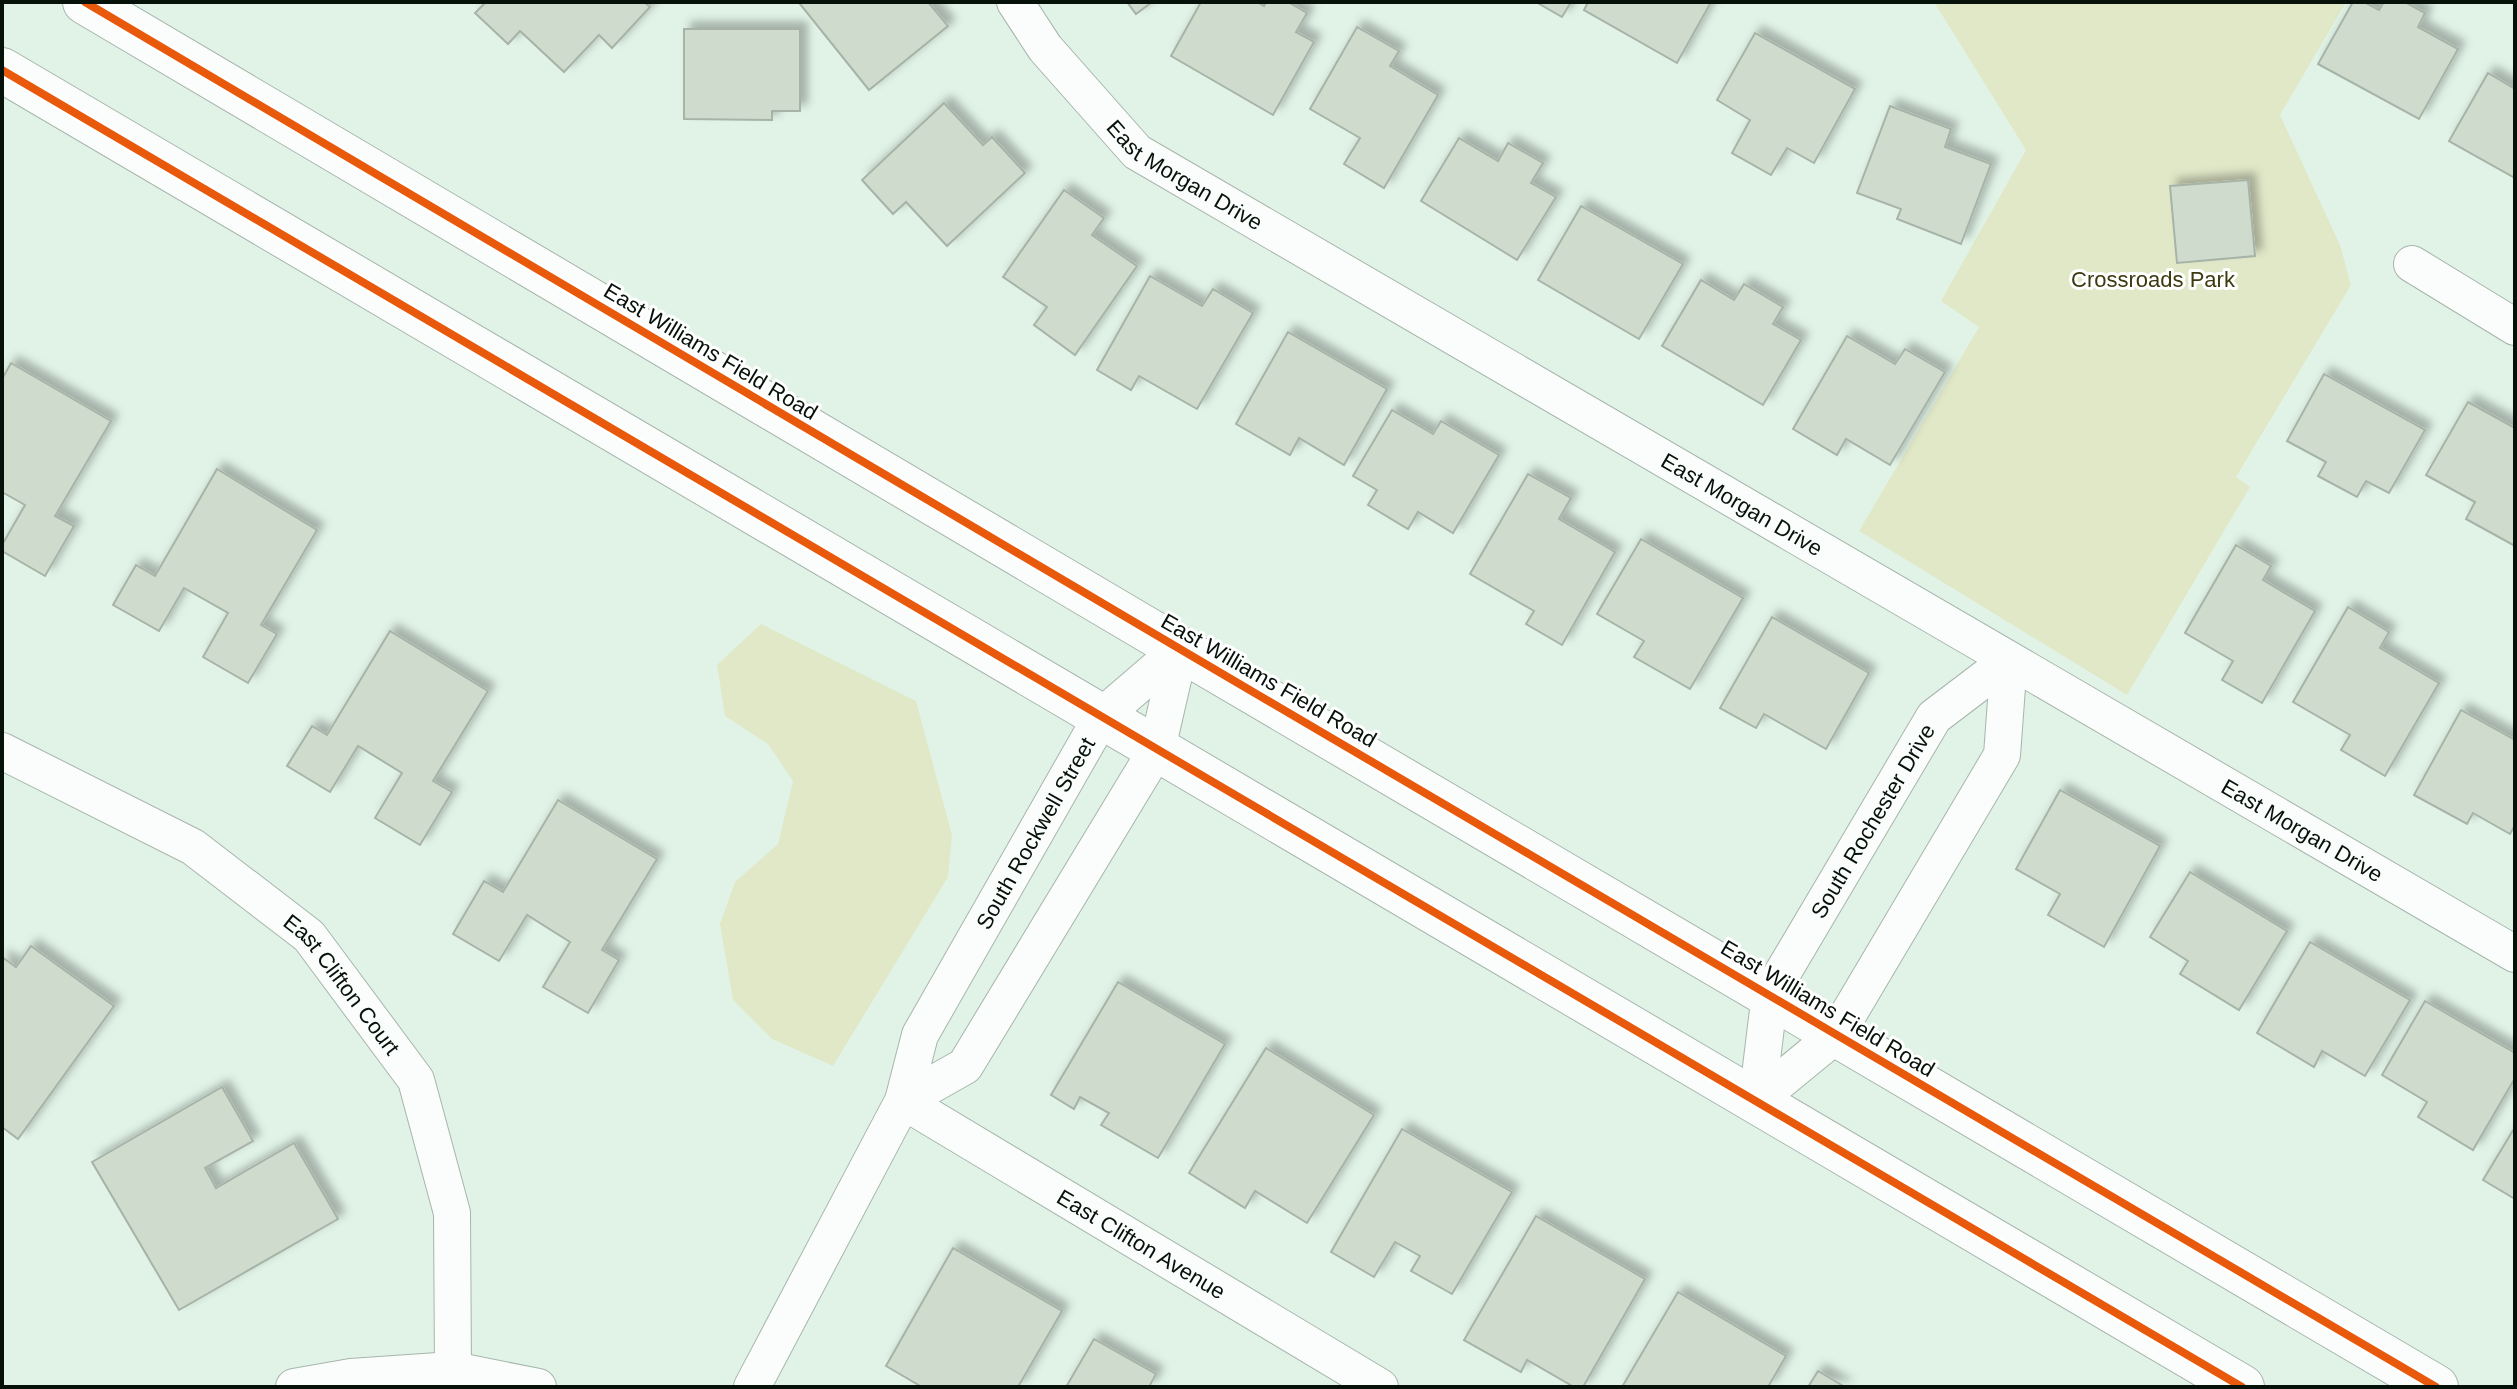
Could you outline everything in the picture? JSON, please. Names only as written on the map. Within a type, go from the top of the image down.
[{"type":"main road","name":"East Williams Field Road","points":[[85,2],[2436,1387]]},
{"type":"main road","points":[[2,70],[2242,1387]]},
{"type":"street","name":"East Morgan Drive","points":[[1015,2],[1045,48],[1137,152],[2515,954]]},
{"type":"street","points":[[2412,264],[2515,327]]},
{"type":"street","name":"South Rockwell Street","points":[[752,1387],[903,1101],[920,1035],[1102,716],[1180,649]]},
{"type":"street","points":[[903,1101],[965,1066],[1157,749],[1180,649]]},
{"type":"street","points":[[1757,1100],[1836,1035],[2002,755],[2009,660]]},
{"type":"street","name":"South Rochester Drive","points":[[1757,1100],[1770,994],[1934,717],[2009,660]]},
{"type":"street","name":"East Clifton Court","points":[[2,751],[193,847],[309,936],[416,1080],[452,1213],[453,1370]]},
{"type":"street","name":"East Clifton Avenue","points":[[903,1101],[1380,1387]]},
{"type":"street","points":[[294,1387],[351,1377],[453,1370],[538,1387]]},
{"type":"green space","name":"Crossroads Park","points":[[1934,2],[2346,2],[2280,115],[2340,245],[2351,285],[2236,477],[2250,487],[2127,695],[1859,531],[1979,327],[1941,301],[2026,150]]},
{"type":"green space","points":[[761,624],[916,701],[952,835],[948,877],[833,1066],[772,1039],[733,1000],[720,924],[735,882],[778,844],[793,781],[768,744],[725,716],[717,665]]},
{"type":"building","points":[[486,2],[644,2],[650,7],[612,48],[599,35],[564,72],[520,31],[508,44],[475,13]]},
{"type":"building","points":[[928,2],[948,26],[869,90],[800,4]]},
{"type":"building","points":[[1127,2],[1152,2],[1136,14]]},
{"type":"building","points":[[1201,2],[1257,2],[1264,6],[1266,2],[1288,2],[1307,13],[1296,32],[1314,42],[1273,115],[1171,56]]},
{"type":"building","points":[[1536,2],[1571,2],[1562,17]]},
{"type":"building","points":[[1588,2],[1711,2],[1677,63],[1584,10]]},
{"type":"building","points":[[2353,2],[2364,2],[2379,10],[2384,2],[2405,2],[2425,13],[2418,27],[2458,49],[2419,119],[2318,64]]},
{"type":"building","points":[[1357,27],[1399,51],[1390,66],[1438,95],[1384,188],[1344,164],[1360,138],[1310,109]]},
{"type":"building","points":[[684,29],[800,29],[800,111],[772,111],[772,120],[684,119]]},
{"type":"building","points":[[1755,33],[1855,89],[1814,163],[1787,148],[1771,175],[1732,153],[1750,120],[1717,100]]},
{"type":"building","points":[[2488,73],[2515,89],[2515,178],[2449,141]]},
{"type":"building","points":[[944,103],[983,145],[992,137],[1025,173],[947,246],[906,202],[893,214],[862,180]]},
{"type":"building","points":[[1890,106],[1951,129],[1945,147],[1991,164],[1961,244],[1897,219],[1901,209],[1857,193]]},
{"type":"building","points":[[1459,138],[1498,161],[1508,143],[1543,163],[1531,183],[1556,197],[1517,260],[1421,201]]},
{"type":"building","points":[[2248,180],[2255,256],[2177,263],[2170,186]]},
{"type":"building","points":[[1064,190],[1104,218],[1092,235],[1137,266],[1075,355],[1034,325],[1047,307],[1003,277]]},
{"type":"building","points":[[1581,206],[1683,264],[1639,339],[1538,280]]},
{"type":"building","points":[[1150,276],[1202,306],[1213,289],[1253,313],[1197,409],[1139,376],[1131,390],[1097,370]]},
{"type":"building","points":[[1701,280],[1734,300],[1744,284],[1783,307],[1773,324],[1801,340],[1763,405],[1662,346]]},
{"type":"building","points":[[1288,332],[1387,389],[1344,465],[1299,438],[1290,455],[1236,424]]},
{"type":"building","points":[[1847,336],[1895,364],[1905,349],[1945,372],[1890,465],[1846,439],[1837,455],[1793,429]]},
{"type":"building","points":[[11,363],[111,421],[55,516],[74,526],[45,576],[2,551],[2,545],[25,505],[2,492],[2,379]]},
{"type":"building","points":[[2324,374],[2425,430],[2389,493],[2366,481],[2357,497],[2318,476],[2326,462],[2287,441]]},
{"type":"building","points":[[2468,402],[2515,428],[2515,546],[2466,519],[2475,502],[2426,475]]},
{"type":"building","points":[[1392,410],[1433,434],[1441,421],[1499,455],[1453,533],[1418,512],[1408,529],[1368,505],[1377,490],[1353,476]]},
{"type":"building","points":[[217,469],[317,530],[261,625],[277,634],[248,683],[203,657],[228,613],[184,588],[159,631],[113,605],[136,565],[155,576]]},
{"type":"building","points":[[1528,474],[1571,498],[1559,519],[1615,552],[1562,645],[1526,624],[1534,611],[1470,574]]},
{"type":"building","points":[[1641,539],[1743,598],[1690,689],[1634,657],[1644,641],[1597,614]]},
{"type":"building","points":[[2236,545],[2271,566],[2263,580],[2315,611],[2262,703],[2222,680],[2233,661],[2185,633]]},
{"type":"building","points":[[2348,607],[2389,632],[2380,648],[2439,683],[2385,776],[2341,750],[2350,735],[2293,702]]},
{"type":"building","points":[[1772,617],[1869,673],[1826,749],[1764,714],[1756,728],[1720,708]]},
{"type":"building","points":[[390,631],[488,691],[433,781],[452,792],[420,845],[375,818],[402,773],[358,746],[330,792],[287,766],[312,726],[327,735]]},
{"type":"building","points":[[2461,710],[2515,740],[2515,825],[2510,834],[2473,813],[2467,824],[2414,795]]},
{"type":"building","points":[[2060,790],[2160,846],[2104,947],[2048,915],[2060,894],[2016,869]]},
{"type":"building","points":[[558,800],[657,859],[602,950],[619,960],[588,1013],[543,987],[570,942],[527,915],[499,961],[453,934],[484,881],[503,892]]},
{"type":"building","points":[[2190,872],[2287,931],[2239,1010],[2180,974],[2188,961],[2150,937]]},
{"type":"building","points":[[2310,942],[2410,1000],[2365,1076],[2322,1051],[2314,1067],[2257,1033]]},
{"type":"building","points":[[31,946],[114,1006],[18,1139],[2,1127],[2,957],[16,967]]},
{"type":"building","points":[[1118,982],[1225,1044],[1158,1158],[1101,1125],[1109,1113],[1080,1097],[1074,1109],[1051,1095]]},
{"type":"building","points":[[2425,1001],[2515,1053],[2515,1078],[2473,1150],[2418,1117],[2427,1102],[2382,1075]]},
{"type":"building","points":[[1266,1048],[1374,1115],[1307,1223],[1255,1191],[1245,1208],[1189,1173]]},
{"type":"building","points":[[222,1087],[253,1141],[205,1168],[216,1188],[294,1143],[338,1219],[179,1310],[92,1162]]},
{"type":"building","points":[[2515,1127],[2515,1199],[2483,1180]]},
{"type":"building","points":[[1402,1129],[1512,1192],[1452,1294],[1411,1271],[1420,1256],[1395,1242],[1374,1277],[1331,1252]]},
{"type":"building","points":[[1536,1216],[1645,1279],[1583,1387],[1574,1387],[1527,1360],[1521,1372],[1464,1340]]},
{"type":"building","points":[[953,1248],[1062,1311],[1018,1387],[922,1387],[886,1366]]},
{"type":"building","points":[[1678,1292],[1786,1356],[1768,1387],[1622,1387]]},
{"type":"building","points":[[1094,1339],[1156,1374],[1149,1387],[1066,1387]]},
{"type":"building","points":[[1818,1371],[1845,1387],[1808,1387]]},
{"type":"cycle path","points":[[85,2],[2436,1387]]},
{"type":"cycle path","points":[[2,70],[2242,1387]]}]
